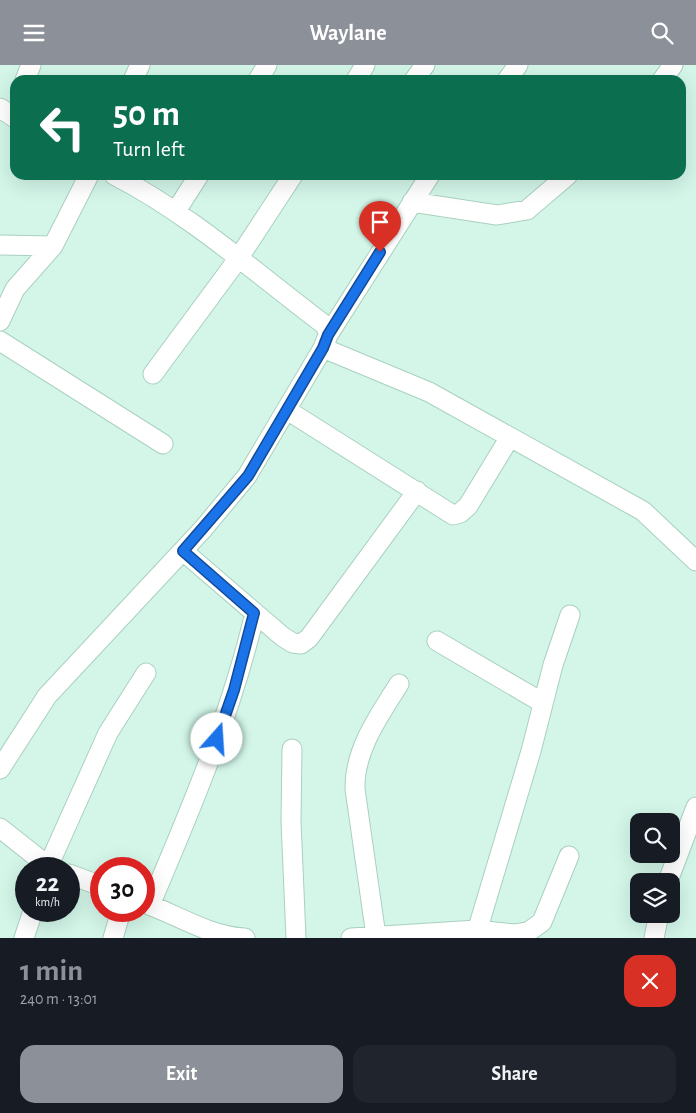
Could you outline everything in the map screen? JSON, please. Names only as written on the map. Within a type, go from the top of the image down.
[{"type":"street","points":[[0,321],[15,289],[53,246],[86,180]]},
{"type":"street","points":[[124,180],[147,192],[176,211],[326,325],[326,341]]},
{"type":"street","points":[[176,211],[196,180]]},
{"type":"street","points":[[154,375],[238,259],[291,180]]},
{"type":"street","points":[[0,769],[47,696],[183,551],[248,476],[326,341],[412,202],[423,180]]},
{"type":"street","points":[[412,202],[497,215],[527,209],[562,180]]},
{"type":"street","points":[[0,245],[53,246]]},
{"type":"street","points":[[0,341],[163,443]]},
{"type":"street","points":[[326,341],[429,392],[643,511],[696,561]]},
{"type":"street","points":[[287,410],[453,515],[460,513],[468,506],[510,437]]},
{"type":"street","points":[[183,551],[283,637],[293,643],[301,644],[310,637],[417,491]]},
{"type":"street","points":[[155,887],[200,789],[234,690],[254,613]]},
{"type":"street","points":[[476,934],[553,665],[570,615]]},
{"type":"street","points":[[437,641],[543,703]]},
{"type":"street","points":[[55,857],[108,733],[146,673]]},
{"type":"street","points":[[376,937],[355,789],[355,770],[377,720],[399,684]]},
{"type":"street","points":[[292,749],[291,821],[296,938]]},
{"type":"street","points":[[671,873],[696,807]]},
{"type":"street","points":[[0,828],[36,857]]},
{"type":"street","points":[[351,938],[528,933],[542,922],[569,856]]},
{"type":"street","points":[[155,908],[201,934],[245,938]]},
{"type":"street","points":[[24,938],[29,922]]},
{"type":"street","points":[[113,938],[118,922]]},
{"type":"street","points":[[654,938],[658,923]]},
{"type":"shaded area","points":[[0,65],[696,65],[696,938],[0,938]]},
{"type":"route","points":[[217,739],[234,690],[254,613],[183,551],[248,476],[323,348],[328,335],[380,252]]}]
